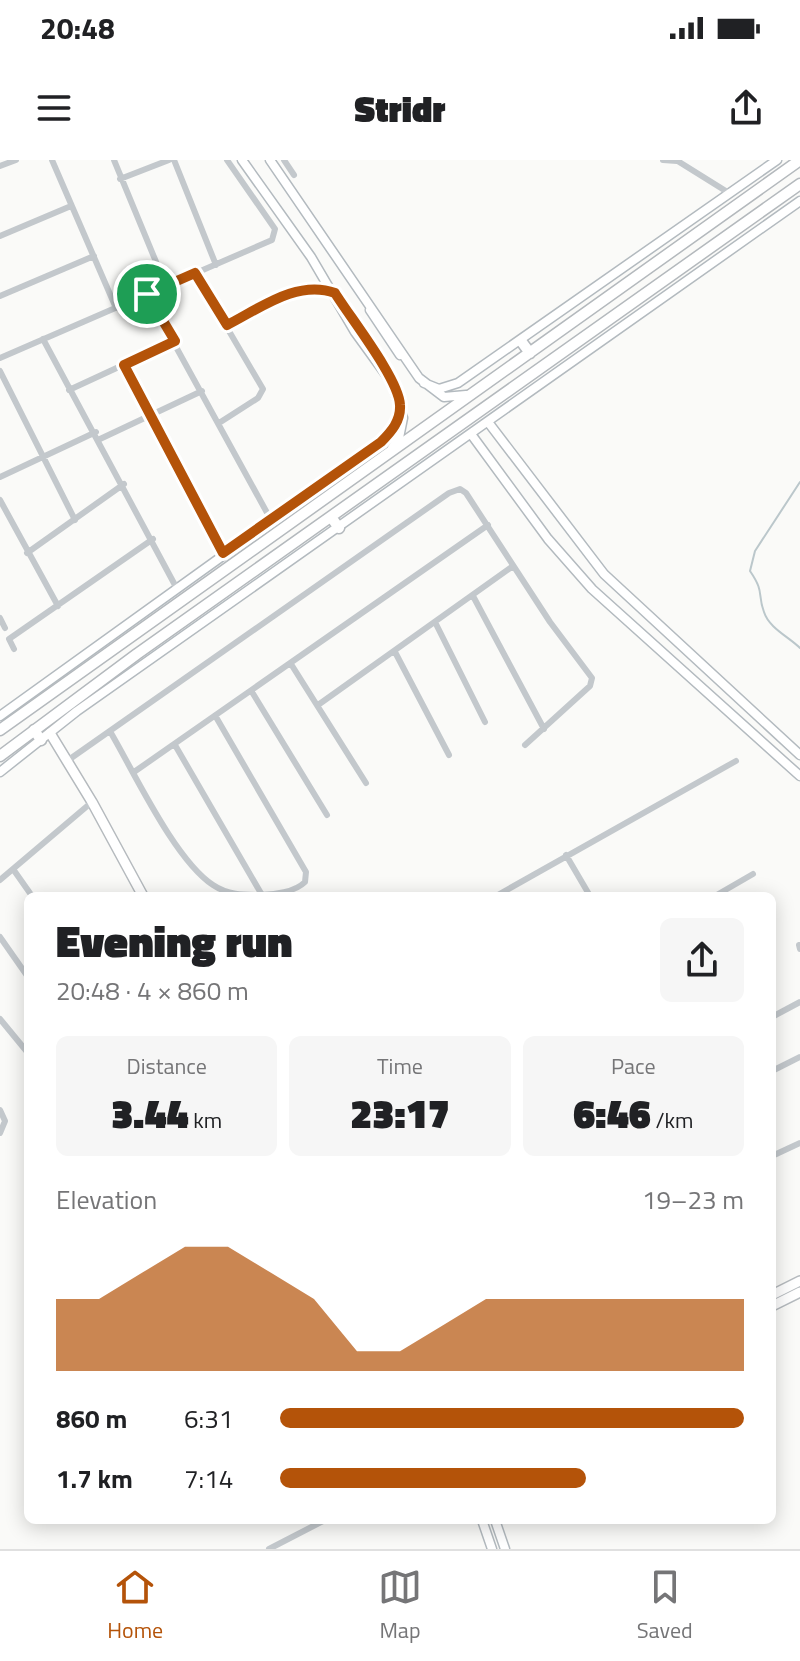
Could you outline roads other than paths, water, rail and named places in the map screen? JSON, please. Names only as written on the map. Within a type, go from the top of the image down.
[{"type":"highway","points":[[0,730],[67,673],[320,492],[391,448],[530,353],[800,160]]},
{"type":"highway","points":[[0,756],[800,184]]},
{"type":"highway","points":[[521,341],[530,353]]},
{"type":"highway","points":[[564,353],[572,363]]},
{"type":"highway","points":[[331,517],[339,528]]},
{"type":"highway","points":[[34,730],[46,736]]},
{"type":"main road","points":[[242,160],[335,293],[355,332],[375,356],[400,403],[403,426],[391,448]]},
{"type":"main road","points":[[270,160],[424,383],[444,397],[466,395]]},
{"type":"main road","points":[[424,383],[439,389],[458,383],[777,160]]},
{"type":"main road","points":[[285,181],[294,175]]},
{"type":"main road","points":[[0,772],[46,736],[800,201]]},
{"type":"main road","points":[[0,716],[67,673],[223,553],[320,492],[386,436],[397,422],[400,403]]},
{"type":"main road","points":[[488,422],[564,525],[629,599],[800,755]]},
{"type":"main road","points":[[471,434],[548,539],[603,600],[800,776]]},
{"type":"main road","points":[[548,539],[564,525]]},
{"type":"main road","points":[[46,736],[67,761],[92,802],[141,892]]},
{"type":"main road","points":[[776,1293],[800,1281]]},
{"type":"main road","points":[[776,1304],[800,1292]]},
{"type":"main road","points":[[483,1524],[492,1549]]},
{"type":"main road","points":[[496,1524],[505,1549]]},
{"type":"street","points":[[0,166],[16,160]]},
{"type":"street","points":[[52,160],[116,308]]},
{"type":"street","points":[[114,160],[166,286]]},
{"type":"street","points":[[120,179],[171,160],[216,265]]},
{"type":"street","points":[[0,358],[269,242],[276,232],[227,160]]},
{"type":"street","points":[[284,160],[294,175]]},
{"type":"street","points":[[663,160],[677,160],[729,193]]},
{"type":"street","points":[[0,236],[71,206]]},
{"type":"street","points":[[0,296],[94,256]]},
{"type":"street","points":[[195,273],[263,389],[258,398],[219,423]]},
{"type":"street","points":[[227,325],[297,291],[312,288],[335,293]]},
{"type":"street","points":[[147,294],[271,520]]},
{"type":"street","points":[[43,339],[124,484],[176,587]]},
{"type":"street","points":[[69,390],[175,341]]},
{"type":"street","points":[[124,365],[223,553]]},
{"type":"street","points":[[0,371],[75,520]]},
{"type":"street","points":[[0,477],[202,391]]},
{"type":"street","points":[[27,553],[124,484]]},
{"type":"street","points":[[67,761],[449,493],[460,489],[466,493],[592,678],[590,686],[525,745]]},
{"type":"street","points":[[0,500],[58,606]]},
{"type":"street","points":[[134,772],[488,525]]},
{"type":"street","points":[[14,649],[9,639],[153,539]]},
{"type":"street","points":[[318,705],[513,566]]},
{"type":"street","points":[[473,596],[544,729]]},
{"type":"street","points":[[0,618],[5,628]]},
{"type":"street","points":[[435,622],[485,722]]},
{"type":"street","points":[[395,652],[449,755]]},
{"type":"street","points":[[291,664],[366,783]]},
{"type":"street","points":[[252,692],[327,815]]},
{"type":"street","points":[[216,717],[306,872],[305,882],[300,887],[276,892]]},
{"type":"street","points":[[111,733],[196,871],[226,892]]},
{"type":"street","points":[[175,745],[260,892]]},
{"type":"street","points":[[503,892],[736,761]]},
{"type":"street","points":[[0,880],[92,802]]},
{"type":"street","points":[[566,855],[588,892]]},
{"type":"street","points":[[13,869],[29,892]]},
{"type":"street","points":[[722,892],[753,874]]},
{"type":"street","points":[[0,937],[24,971]]},
{"type":"street","points":[[776,1015],[800,1002]]},
{"type":"street","points":[[0,1019],[24,1048]]},
{"type":"street","points":[[776,1069],[800,1057]]},
{"type":"street","points":[[0,1110],[5,1121],[0,1133]]},
{"type":"street","points":[[776,1154],[800,1143]]},
{"type":"street","points":[[269,1549],[317,1524]]},
{"type":"waterway","points":[[800,482],[755,551],[750,571],[767,618],[800,648]]}]
